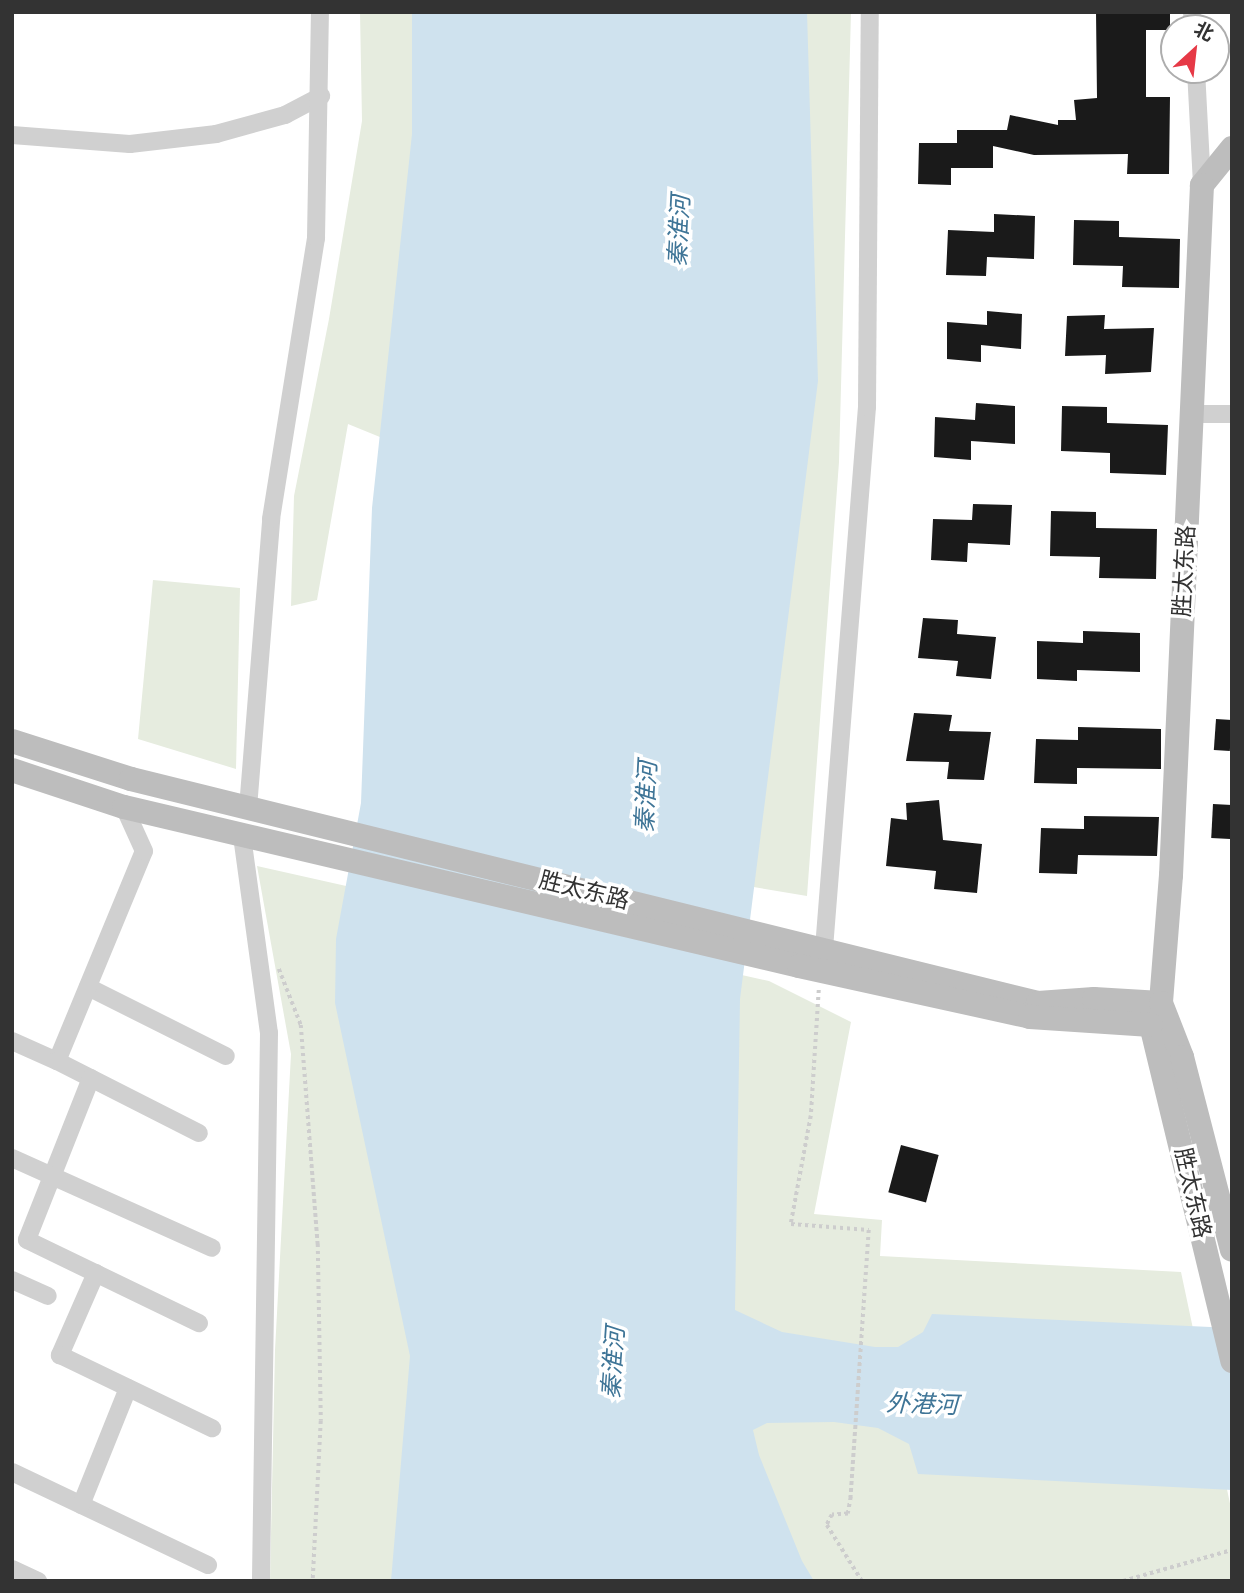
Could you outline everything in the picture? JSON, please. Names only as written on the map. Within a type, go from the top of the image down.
[{"type":"main road","points":[[1202,185],[1232,148]]},
{"type":"main road","name":"胜太东路","points":[[1202,185],[1192,414],[1156,1014],[1209,1267],[1232,1361]]},
{"type":"main road","name":"胜太东路","points":[[12,741],[131,779],[332,828],[1030,1017],[1156,1014]]},
{"type":"main road","name":"胜太东路","points":[[12,770],[124,807],[325,856],[811,957]]},
{"type":"main road","name":"胜太东路","points":[[1156,1014],[1182,1057],[1232,1250]]},
{"type":"street","points":[[248,808],[271,519],[316,238],[321,96],[320,12]]},
{"type":"street","points":[[811,957],[867,407],[870,12]]},
{"type":"street","points":[[1197,84],[1202,185]]},
{"type":"street","points":[[12,135],[130,144],[216,134],[285,115],[321,96]]},
{"type":"street","points":[[1192,414],[1232,414]]},
{"type":"street","points":[[57,1061],[145,851],[124,807]]},
{"type":"street","points":[[242,836],[269,1033],[261,1581]]},
{"type":"street","points":[[88,987],[226,1056]]},
{"type":"street","points":[[12,1041],[199,1133]]},
{"type":"street","points":[[91,1078],[27,1240],[199,1323]]},
{"type":"street","points":[[12,1158],[212,1248]]},
{"type":"street","points":[[96,1273],[60,1355],[212,1428]]},
{"type":"street","points":[[12,1280],[48,1296]]},
{"type":"street","points":[[81,1505],[128,1388]]},
{"type":"street","points":[[12,1472],[208,1565]]},
{"type":"street","points":[[12,1569],[38,1581]]},
{"type":"path","points":[[811,957],[811,1116],[790,1224],[869,1230],[848,1514],[832,1515],[827,1525],[863,1581]]},
{"type":"path","points":[[276,960],[300,1024],[318,1244],[321,1422],[313,1581]]},
{"type":"path","points":[[1123,1581],[1232,1550]]},
{"type":"shaded area","points":[[360,12],[851,12],[839,462],[807,896],[736,884],[760,592],[348,424],[317,600],[291,606],[294,496],[329,319],[362,121]]},
{"type":"shaded area","points":[[153,580],[240,588],[236,769],[138,739]]},
{"type":"shaded area","points":[[257,866],[769,981],[851,1022],[814,1214],[882,1220],[880,1256],[1181,1272],[1232,1513],[1232,1581],[270,1581],[275,1350],[291,1054]]},
{"type":"water","points":[[412,12],[807,12],[818,381],[740,999],[735,1310],[782,1332],[875,1347],[898,1347],[923,1332],[932,1314],[1232,1328],[1232,1490],[918,1474],[909,1444],[878,1428],[834,1422],[767,1423],[753,1430],[759,1455],[802,1561],[814,1581],[391,1581],[410,1356],[335,1003],[336,939],[361,803],[372,508],[412,134]]},
{"type":"building","points":[[1096,12],[1170,12],[1160,14],[1160,30],[1146,30],[1146,97],[1170,97],[1169,174],[1127,174],[1128,154],[1034,155],[993,146],[993,168],[951,168],[951,185],[918,184],[919,143],[957,143],[957,130],[1007,130],[1010,115],[1058,125],[1058,120],[1076,120],[1074,100],[1097,98]]},
{"type":"building","points":[[994,214],[1035,216],[1034,259],[987,257],[986,276],[946,275],[948,230],[994,232]]},
{"type":"building","points":[[1074,220],[1119,221],[1119,237],[1180,239],[1179,288],[1122,287],[1123,266],[1073,265]]},
{"type":"building","points":[[987,311],[1022,314],[1021,349],[981,345],[981,362],[947,359],[947,322],[987,325]]},
{"type":"building","points":[[1105,315],[1104,329],[1154,328],[1151,372],[1105,374],[1106,355],[1065,356],[1067,316]]},
{"type":"building","points":[[976,403],[1015,406],[1015,444],[971,441],[971,460],[934,457],[935,417],[975,420]]},
{"type":"building","points":[[1062,406],[1107,407],[1107,423],[1168,425],[1166,475],[1110,473],[1110,453],[1061,451]]},
{"type":"building","points":[[973,504],[1012,505],[1010,545],[968,543],[967,562],[931,560],[933,519],[972,520]]},
{"type":"building","points":[[1051,511],[1096,512],[1096,528],[1157,529],[1156,579],[1099,578],[1100,557],[1050,556]]},
{"type":"building","points":[[923,618],[958,620],[957,634],[996,637],[991,679],[956,676],[958,661],[918,658]]},
{"type":"building","points":[[1083,631],[1140,633],[1140,672],[1077,670],[1077,681],[1037,679],[1037,641],[1083,643]]},
{"type":"building","points":[[914,713],[952,715],[949,731],[991,732],[984,780],[947,779],[949,762],[906,761]]},
{"type":"building","points":[[1216,719],[1232,720],[1230,751],[1214,750]]},
{"type":"building","points":[[1078,727],[1161,729],[1161,769],[1077,768],[1077,784],[1034,783],[1036,739],[1078,740]]},
{"type":"building","points":[[939,800],[943,840],[982,844],[977,893],[934,889],[936,871],[886,866],[891,818],[907,820],[906,803]]},
{"type":"building","points":[[1213,804],[1232,805],[1230,839],[1211,838]]},
{"type":"building","points":[[1084,816],[1159,817],[1157,856],[1078,855],[1077,874],[1039,873],[1041,828],[1084,829]]},
{"type":"building","points":[[901,1145],[939,1155],[926,1202],[888,1192]]},
{"type":"water label","name":"秦淮河","points":[[680,231]]},
{"type":"water label","name":"秦淮河","points":[[647,797]]},
{"type":"water label","name":"秦淮河","points":[[614,1363]]},
{"type":"water label","name":"外港河","points":[[922,1405]]}]
